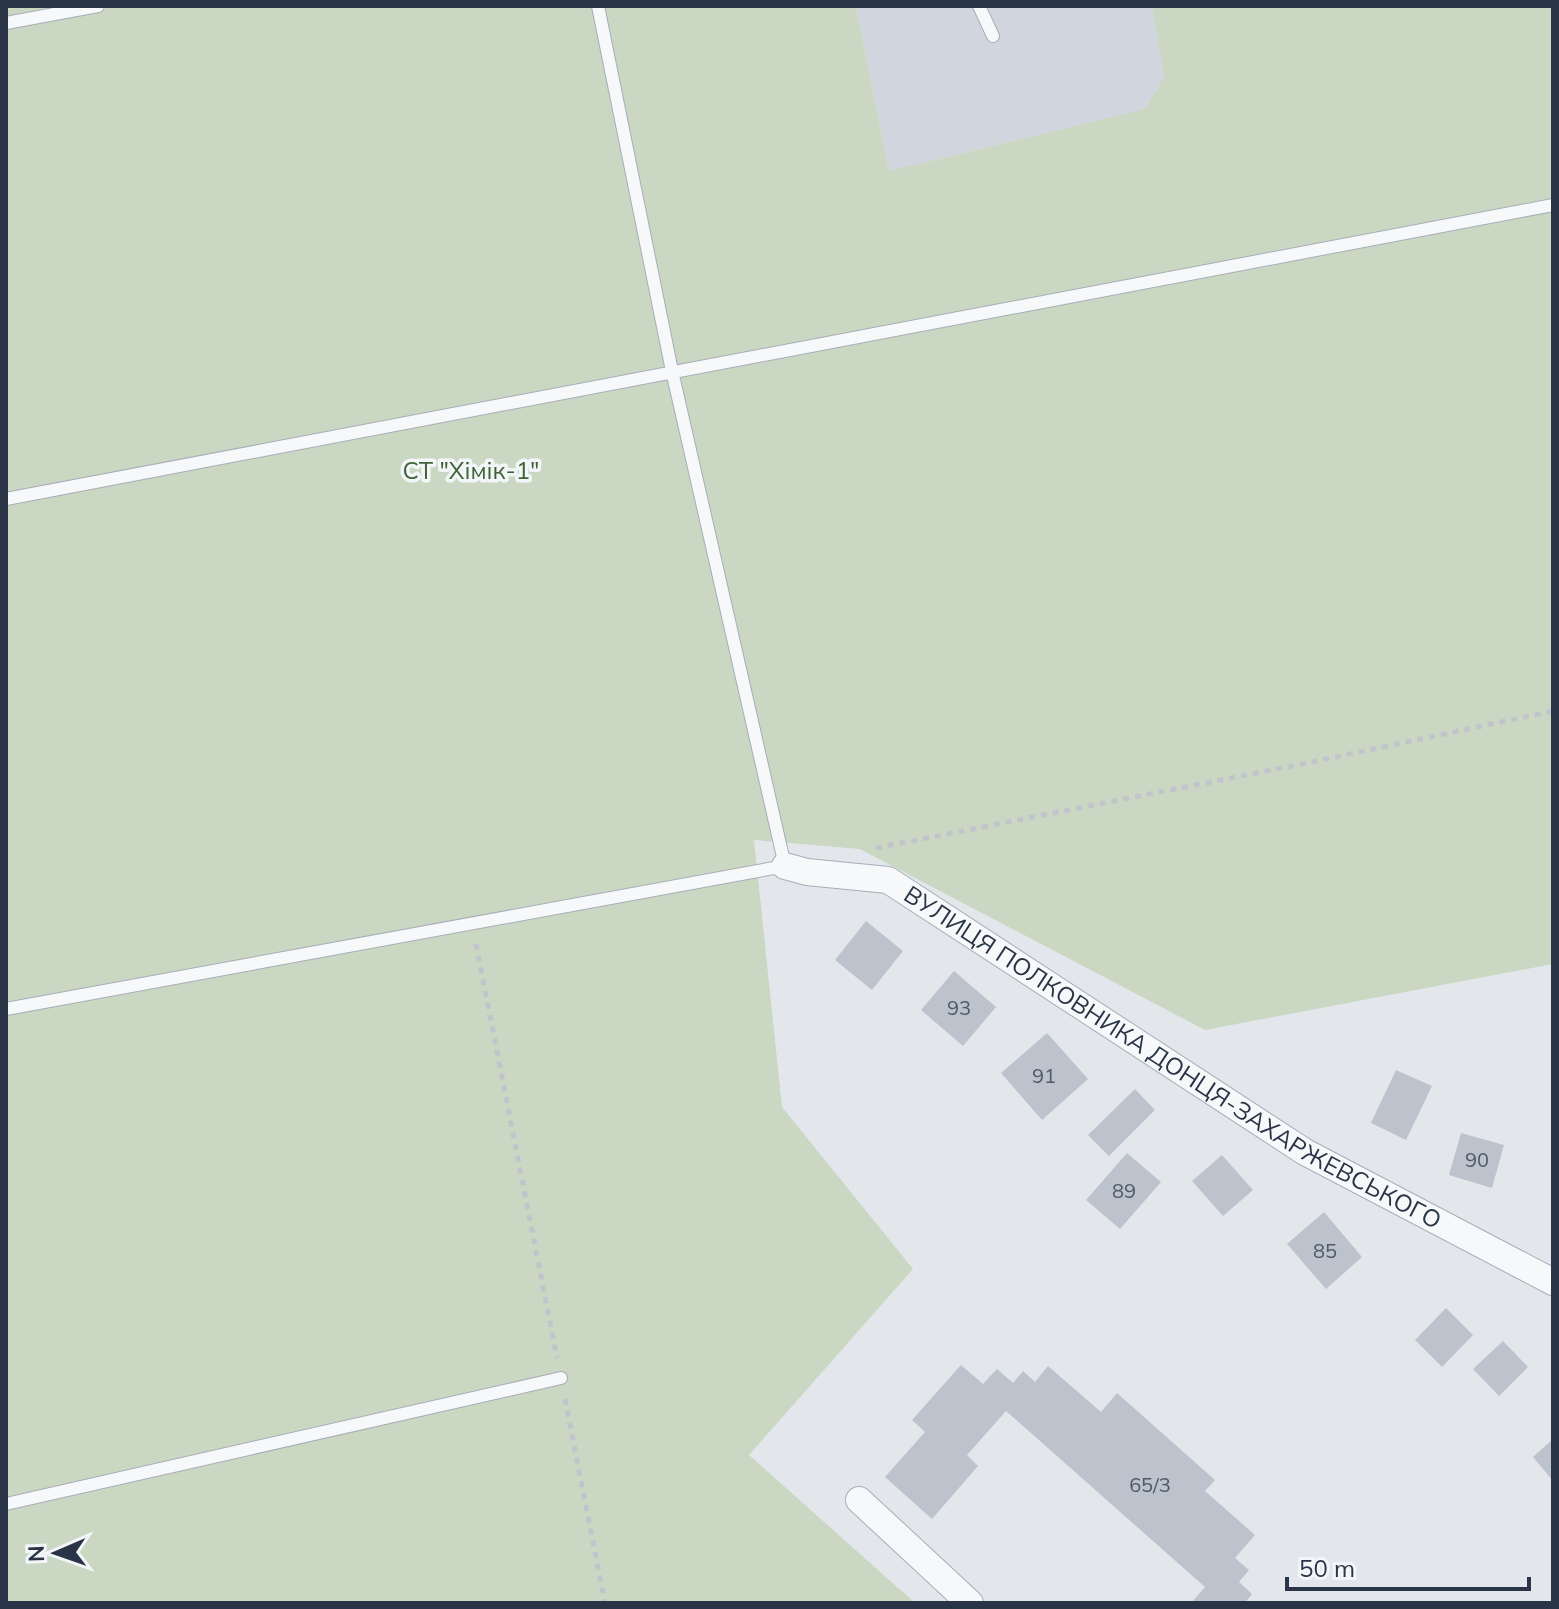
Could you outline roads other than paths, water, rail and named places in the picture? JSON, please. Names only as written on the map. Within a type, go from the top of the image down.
[{"type":"street","name":"ВУЛИЦЯ ПОЛКОВНИКА ДОНЦЯ-ЗАХАРЖЕВСЬКОГО","points":[[785,866],[807,872],[888,880],[1305,1152],[1553,1282]]},
{"type":"street","points":[[859,1500],[970,1603]]},
{"type":"lane","points":[[6,23],[98,6]]},
{"type":"lane","points":[[6,1009],[785,866],[672,371],[598,6]]},
{"type":"lane","points":[[979,6],[993,36]]},
{"type":"lane","points":[[6,499],[1553,205]]},
{"type":"lane","points":[[6,1504],[561,1378]]},
{"type":"park label","name":"СТ \"Хімік-1\"","points":[[471,471]]}]
